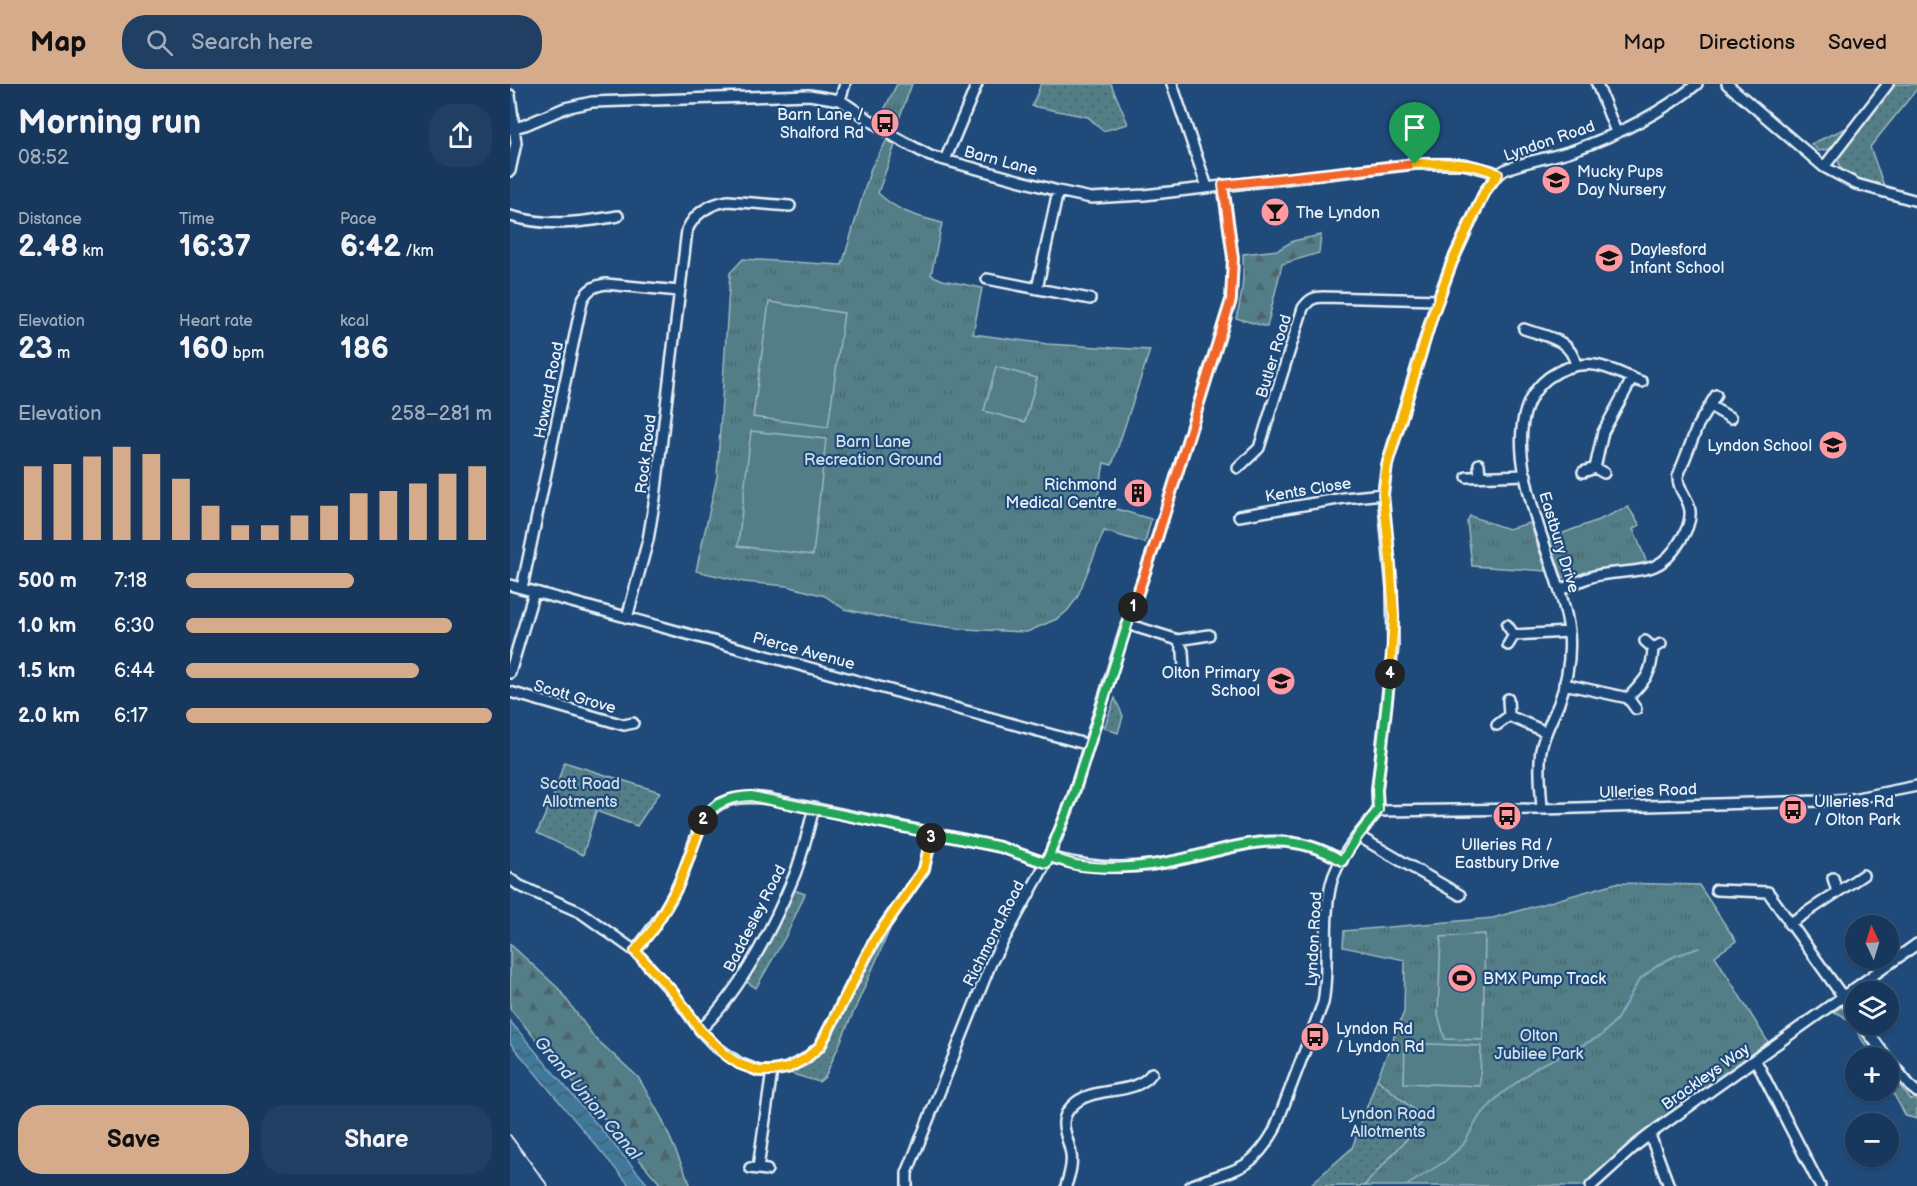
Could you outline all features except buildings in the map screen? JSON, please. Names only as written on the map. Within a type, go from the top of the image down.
[{"type":"street","points":[[840,100],[845,84]]},
{"type":"street","points":[[945,160],[978,84]]},
{"type":"street","points":[[1172,84],[1207,187]]},
{"type":"street","points":[[1597,84],[1616,132]]},
{"type":"street","name":"Lyndon Road","points":[[1190,1186],[1237,1170],[1249,1163],[1263,1150],[1274,1131],[1323,1003],[1326,985],[1327,908],[1331,882],[1358,836],[1378,810],[1377,790],[1393,646],[1394,617],[1383,494],[1387,465],[1452,262],[1485,191],[1498,174],[1514,166],[1571,151],[1616,132],[1671,103],[1697,84]]},
{"type":"street","points":[[1727,84],[1824,167],[1856,184],[1917,201]]},
{"type":"street","points":[[1824,167],[1888,84]]},
{"type":"street","name":"Barn Lane","points":[[512,128],[565,108],[592,102],[798,94],[840,100],[916,149],[945,160],[1091,198],[1109,199],[1421,164],[1463,164],[1498,174]]},
{"type":"street","points":[[510,95],[512,128],[516,143],[510,171]]},
{"type":"street","name":"Richmond Road","points":[[909,1186],[907,1173],[991,963],[1048,860],[1072,799],[1127,624],[1157,538],[1231,300],[1233,258],[1223,185]]},
{"type":"street","points":[[1037,289],[1058,191]]},
{"type":"street","name":"Rock Road","points":[[627,618],[654,509],[687,230],[698,214],[718,203],[728,201],[790,206]]},
{"type":"street","points":[[510,216],[554,224],[618,216]]},
{"type":"street","points":[[605,218],[609,229]]},
{"type":"street","points":[[987,279],[1090,299]]},
{"type":"street","name":"Howard Road","points":[[522,588],[585,294],[594,286],[606,284],[679,291]]},
{"type":"street","name":"Butler Road","points":[[1238,468],[1259,448],[1304,308],[1312,298],[1438,300]]},
{"type":"street","points":[[1544,336],[1548,325]]},
{"type":"street","points":[[1524,329],[1557,340],[1570,348],[1576,365],[1599,366],[1637,381],[1603,432],[1594,468]]},
{"type":"street","name":"Eastbury Drive","points":[[1542,809],[1541,749],[1564,684],[1569,660],[1569,632],[1560,590],[1533,512],[1522,444],[1524,419],[1532,395],[1546,380],[1565,368],[1576,365]]},
{"type":"street","points":[[1560,590],[1598,575],[1648,569],[1669,558],[1682,538],[1690,510],[1677,484],[1678,476],[1698,425],[1716,395]]},
{"type":"street","points":[[1710,406],[1731,418]]},
{"type":"street","points":[[1479,464],[1480,476]]},
{"type":"street","points":[[1583,472],[1594,468],[1604,473]]},
{"type":"street","points":[[1467,477],[1526,475]]},
{"type":"street","name":"Kents Close","points":[[1239,516],[1344,498],[1383,494]]},
{"type":"street","name":"Pierce Avenue","points":[[510,585],[1089,745]]},
{"type":"street","points":[[510,673],[534,592]]},
{"type":"street","points":[[1127,624],[1178,640],[1209,635]]},
{"type":"street","points":[[1507,625],[1514,635]]},
{"type":"street","points":[[1514,635],[1569,632]]},
{"type":"street","points":[[1508,645],[1514,635]]},
{"type":"street","points":[[1178,640],[1183,651],[1184,669]]},
{"type":"street","points":[[1628,698],[1649,675],[1653,664],[1653,644]]},
{"type":"street","points":[[1564,684],[1628,698],[1636,709]]},
{"type":"street","name":"Scott Grove","points":[[510,693],[624,725],[633,723]]},
{"type":"street","points":[[1508,699],[1509,716]]},
{"type":"street","points":[[1509,716],[1546,732]]},
{"type":"street","points":[[1497,725],[1509,716]]},
{"type":"street","name":"Ulleries Road","points":[[1378,810],[1542,809],[1830,801],[1874,796],[1917,786]]},
{"type":"street","points":[[635,951],[654,928],[678,886],[704,817],[721,802],[736,797],[751,796],[814,808],[1000,847],[1048,860],[1092,866],[1149,866],[1205,855],[1252,842],[1277,841],[1309,846],[1342,861]]},
{"type":"street","name":"Baddesley Road","points":[[700,1030],[714,1017],[746,972],[770,927],[795,873],[814,808]]},
{"type":"street","points":[[510,879],[520,886],[580,912],[635,951],[674,993],[700,1030],[715,1046],[739,1064],[759,1071],[772,1071],[788,1068],[805,1059],[820,1046],[875,939],[924,869],[932,833]]},
{"type":"street","points":[[1358,836],[1460,895]]},
{"type":"street","points":[[1790,924],[1863,875]]},
{"type":"street","points":[[1833,878],[1837,892]]},
{"type":"street","points":[[1716,890],[1768,892],[1845,1001]]},
{"type":"street","name":"Brackleys Way","points":[[1591,1186],[1650,1134],[1917,944]]},
{"type":"street","points":[[1870,1035],[1880,1047]]},
{"type":"street","points":[[1755,1059],[1820,1186]]},
{"type":"street","points":[[758,1169],[772,1071]]},
{"type":"street","points":[[1899,1072],[1917,1092]]},
{"type":"street","points":[[1066,1186],[1071,1166],[1071,1154],[1063,1125],[1068,1111],[1078,1100],[1137,1085],[1147,1080],[1152,1073]]},
{"type":"street","points":[[1650,1134],[1669,1186]]},
{"type":"green space","points":[[897,84],[912,84],[897,124],[882,114]]},
{"type":"green space","points":[[1041,84],[1111,84],[1128,124],[1103,131],[1088,117],[1032,106]]},
{"type":"green space","points":[[1892,84],[1917,84],[1917,89],[1870,147],[1884,186],[1862,180],[1840,169],[1838,158]]},
{"type":"green space","points":[[1853,125],[1835,148],[1819,151],[1811,144]]},
{"type":"green space","name":"Barn Lane Recreation Ground","points":[[887,140],[895,145],[878,193],[900,209],[942,223],[931,275],[943,280],[982,288],[973,334],[1047,344],[1150,350],[1112,465],[1104,463],[1098,496],[1115,501],[1113,508],[1151,519],[1145,543],[1104,531],[1077,598],[1068,610],[1059,618],[1027,632],[963,629],[895,620],[844,609],[825,596],[787,586],[744,582],[696,571],[717,477],[730,273],[743,259],[842,265],[871,168]]},
{"type":"green space","points":[[1321,235],[1319,253],[1282,264],[1267,327],[1236,318],[1242,286],[1243,254],[1278,250],[1293,241]]},
{"type":"green space","points":[[769,302],[844,313],[828,427],[753,417]]},
{"type":"green space","points":[[996,367],[1037,378],[1025,422],[984,411]]},
{"type":"green space","points":[[751,431],[826,439],[813,555],[738,546]]},
{"type":"green space","points":[[1628,507],[1640,525],[1633,529],[1648,565],[1607,568],[1563,578],[1547,539]]},
{"type":"green space","points":[[1470,516],[1508,529],[1530,523],[1546,571],[1472,566],[1467,522]]},
{"type":"green space","points":[[1115,698],[1123,716],[1118,733],[1104,728]]},
{"type":"green space","name":"Scott Road Allotments","points":[[564,762],[660,792],[637,826],[596,811],[583,855],[537,833],[554,795]]},
{"type":"green space","name":"Olton Jubilee Park","points":[[1616,883],[1699,885],[1736,941],[1715,956],[1768,1042],[1636,1137],[1584,1186],[1364,1186],[1425,1119],[1377,1079],[1404,1012],[1405,960],[1343,947],[1344,931],[1493,918]]},
{"type":"green space","points":[[794,890],[805,894],[787,934],[756,988],[745,981],[775,930]]},
{"type":"green space","points":[[890,929],[825,1077],[819,1082],[789,1073],[812,1059],[823,1048],[860,977]]},
{"type":"green space","name":"BMX Pump Track","points":[[1485,934],[1483,1040],[1445,1039],[1438,1015],[1441,937]]},
{"type":"green space","points":[[510,944],[558,988],[594,1037],[638,1077],[661,1117],[691,1186],[662,1186],[510,1009]]},
{"type":"green space","points":[[1844,1006],[1845,1018],[1839,1014],[1833,1012]]},
{"type":"green space","points":[[1859,1035],[1865,1035],[1874,1047],[1866,1047]]},
{"type":"green space","points":[[1405,1043],[1481,1046],[1480,1086],[1404,1083]]},
{"type":"green space","name":"Lyndon Road Allotments","points":[[1377,1079],[1425,1119],[1364,1186],[1309,1186],[1352,1148]]},
{"type":"green space","points":[[1899,1084],[1911,1100],[1917,1098],[1917,1119],[1906,1116],[1898,1101]]},
{"type":"water","points":[[510,1021],[649,1186],[630,1186],[510,1043]]},
{"type":"waterway","points":[[1406,1186],[1444,1162],[1463,1145],[1479,1117],[1500,1095],[1537,1067],[1601,1036],[1617,1019],[1639,980],[1658,965],[1675,956],[1699,948]]},
{"type":"railway","points":[[510,1135],[548,1186]]},
{"type":"place","name":"Barn Lane / Shalford Rd","points":[[885,123]]},
{"type":"place","name":"Mucky Pups Day Nursery","points":[[1556,180]]},
{"type":"place","name":"The Lyndon","points":[[1275,212]]},
{"type":"place","name":"Daylesford Infant School","points":[[1609,258]]},
{"type":"place","name":"Lyndon School","points":[[1833,445]]},
{"type":"place","name":"Richmond Medical Centre","points":[[1138,493]]},
{"type":"place","name":"Olton Primary School","points":[[1281,681]]},
{"type":"place","name":"Ulleries Rd / Olton Park","points":[[1793,810]]},
{"type":"place","name":"Ulleries Rd / Eastbury Drive","points":[[1507,816]]},
{"type":"place","name":"BMX Pump Track","points":[[1462,978]]},
{"type":"place","name":"Lyndon Rd / Lyndon Rd","points":[[1315,1037]]},
{"type":"route","points":[[1415,164],[1223,185],[1233,258],[1231,300],[1072,799],[1046,863],[1000,847],[769,799],[751,796],[736,797],[721,802],[704,817],[678,886],[654,928],[635,951],[674,993],[700,1030],[727,1056],[739,1064],[759,1071],[772,1071],[788,1068],[805,1059],[820,1046],[875,939],[924,869],[932,833],[1000,847],[1039,861],[1046,863],[1049,857],[1092,866],[1149,866],[1205,855],[1252,842],[1267,841],[1287,841],[1309,846],[1342,861],[1378,810],[1377,790],[1393,646],[1394,617],[1383,494],[1387,465],[1433,314],[1452,262],[1485,191],[1498,174],[1463,164],[1415,164]]},
{"type":"water label","name":"Grand Union Canal","points":[[588,1098]]}]
